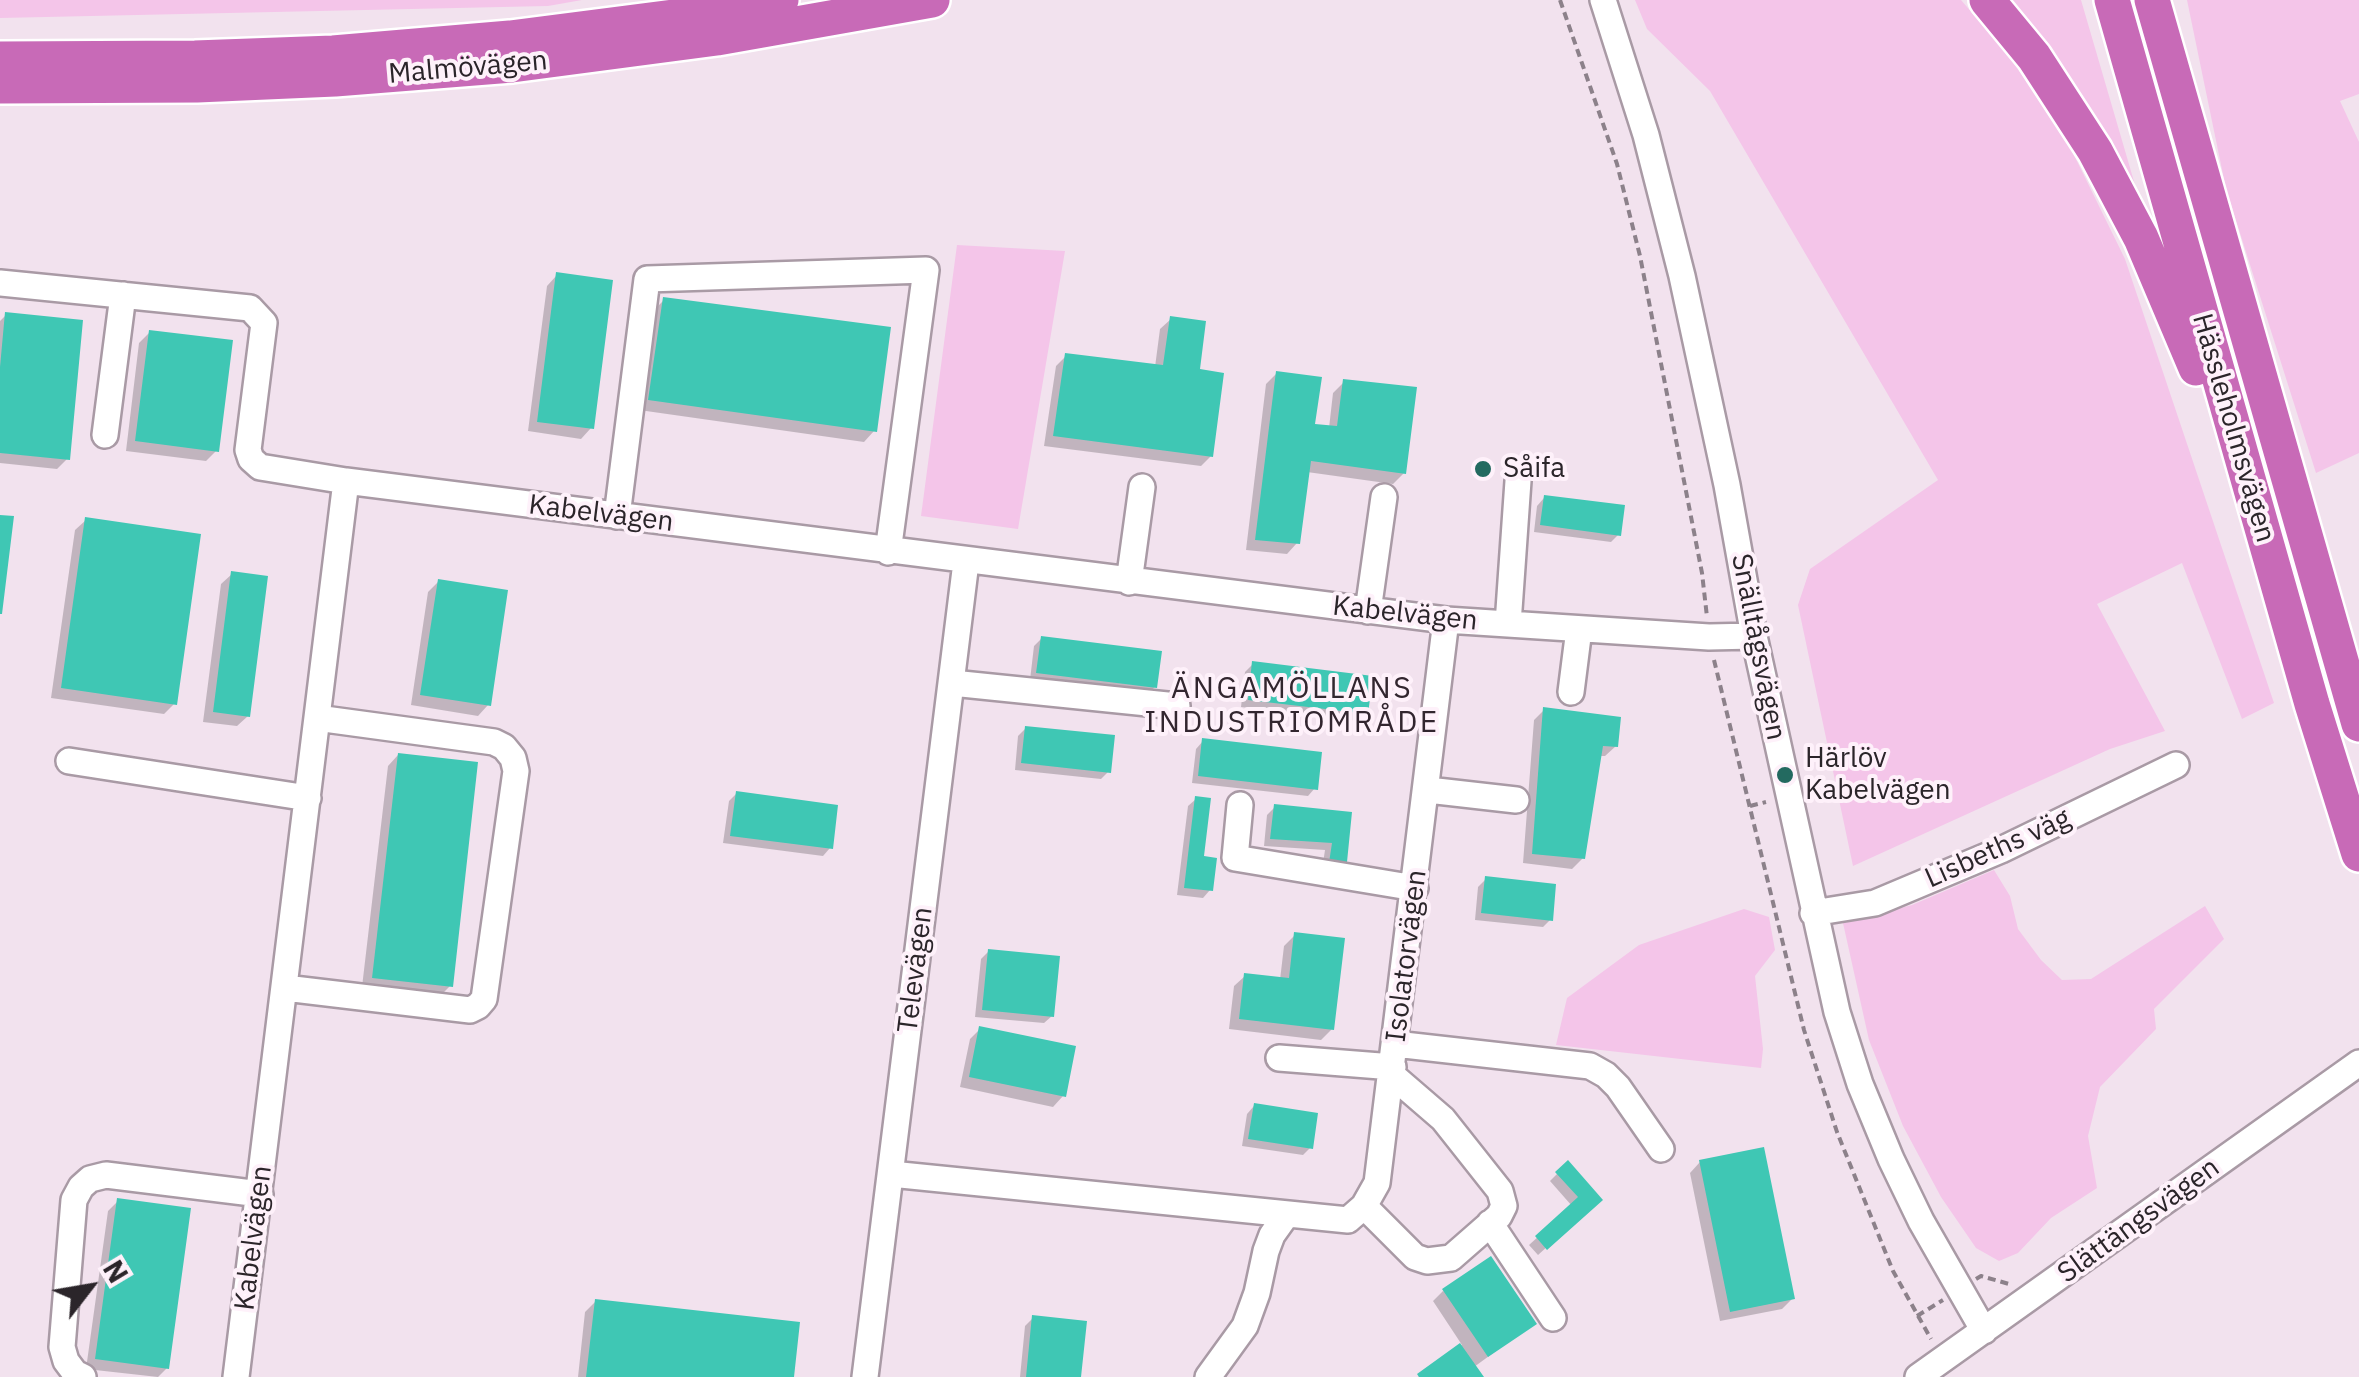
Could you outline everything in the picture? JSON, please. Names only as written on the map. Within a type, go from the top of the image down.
[{"type":"highway","name":"Malmövägen","points":[[0,59],[194,58],[333,52],[581,30],[781,0]]},
{"type":"highway","name":"Malmövägen","points":[[0,86],[216,84],[512,65],[718,38],[932,0]]},
{"type":"highway","points":[[1986,0],[2050,80],[2116,189],[2168,298],[2264,536]]},
{"type":"highway","name":"Hässleholmsvägen","points":[[2112,0],[2359,854]]},
{"type":"highway","name":"Hässleholmsvägen","points":[[2156,10],[2359,724]]},
{"type":"street","name":"Snälltågsvägen","points":[[1603,0],[1646,136],[1682,276],[1727,485],[1754,636],[1837,1012],[1860,1084],[1891,1159],[1958,1290],[1984,1331]]},
{"type":"street","points":[[617,516],[647,279],[926,270],[888,552]]},
{"type":"street","points":[[0,284],[250,308],[264,323],[248,450],[251,459],[260,467],[346,481]]},
{"type":"street","points":[[106,435],[123,296]]},
{"type":"street","name":"Kabelvägen","points":[[236,1377],[346,481],[1446,620],[1709,637],[1754,636]]},
{"type":"street","points":[[1508,624],[1518,481]]},
{"type":"street","points":[[1129,582],[1142,487]]},
{"type":"street","points":[[1368,611],[1384,496]]},
{"type":"street","name":"Televägen","points":[[865,1377],[966,562]]},
{"type":"street","name":"Isolatorvägen","points":[[1364,1206],[1378,1183],[1446,620]]},
{"type":"street","points":[[1571,692],[1579,629]]},
{"type":"street","points":[[952,683],[1177,706]]},
{"type":"street","points":[[284,988],[470,1010],[478,1006],[484,999],[516,771],[513,758],[494,742],[317,718]]},
{"type":"street","points":[[69,762],[308,798]]},
{"type":"street","name":"Lisbeths väg","points":[[1813,914],[1875,903],[2002,850],[2176,765]]},
{"type":"street","points":[[1428,790],[1516,800]]},
{"type":"street","points":[[1240,805],[1235,858],[1415,888]]},
{"type":"street","points":[[1280,1058],[1590,1066],[1618,1087],[1662,1149]]},
{"type":"street","points":[[890,1174],[1348,1220],[1364,1206],[1414,1257],[1427,1261],[1451,1258],[1490,1224],[1504,1206],[1500,1191],[1393,1062]]},
{"type":"street","name":"Slättängsvägen","points":[[1918,1377],[2359,1064]]},
{"type":"street","points":[[84,1377],[66,1362],[62,1347],[74,1200],[81,1187],[90,1179],[106,1175],[260,1194]]},
{"type":"street","points":[[1208,1377],[1245,1326],[1258,1293],[1272,1235],[1287,1214]]},
{"type":"street","points":[[1490,1224],[1552,1318]]},
{"type":"path","points":[[1560,0],[1617,164],[1640,256],[1702,573],[1709,637],[1804,1030],[1836,1132],[1893,1271],[1946,1358]]},
{"type":"path","points":[[1750,806],[1766,802]]},
{"type":"path","points":[[1917,1316],[1958,1290]]},
{"type":"shaded area","points":[[0,0],[582,0],[548,6],[0,18]]},
{"type":"shaded area","points":[[1635,0],[1961,0],[2010,57],[2072,151],[2125,259],[2274,703],[2242,719],[2182,563],[2097,604],[2165,731],[2110,749],[1853,866],[1798,605],[1810,569],[1938,480],[1710,91],[1647,29]]},
{"type":"shaded area","points":[[2011,0],[2081,0],[2140,202],[2072,81]]},
{"type":"shaded area","points":[[2187,0],[2359,0],[2359,94],[2340,101],[2359,142],[2359,453],[2316,473],[2226,189]]},
{"type":"shaded area","points":[[957,245],[1065,251],[1018,529],[921,516]]},
{"type":"shaded area","points":[[1994,870],[2010,896],[2018,929],[2062,980],[2091,979],[2205,906],[2224,939],[2154,1009],[2156,1029],[2100,1087],[2088,1136],[2097,1188],[2051,1218],[2018,1253],[1999,1261],[1976,1248],[1941,1197],[1903,1126],[1869,1040],[1843,923],[1912,905]]},
{"type":"shaded area","points":[[1744,909],[1769,917],[1775,950],[1755,976],[1763,1049],[1761,1068],[1556,1045],[1567,998],[1639,945]]},
{"type":"building","points":[[556,272],[613,280],[594,429],[537,422]]},
{"type":"building","points":[[663,297],[891,327],[877,432],[648,400]]},
{"type":"building","points":[[5,312],[83,320],[70,460],[0,453],[0,367]]},
{"type":"building","points":[[1170,316],[1206,321],[1200,369],[1224,373],[1213,457],[1053,436],[1065,353],[1163,365]]},
{"type":"building","points":[[149,330],[233,340],[219,452],[135,441]]},
{"type":"building","points":[[1276,371],[1322,377],[1315,424],[1337,426],[1343,379],[1417,387],[1406,474],[1311,461],[1300,544],[1255,540]]},
{"type":"building","points":[[1544,495],[1625,505],[1621,536],[1540,525]]},
{"type":"building","points":[[0,515],[14,516],[2,614],[0,614]]},
{"type":"building","points":[[85,517],[201,534],[177,705],[61,688]]},
{"type":"building","points":[[231,571],[268,576],[250,717],[213,712]]},
{"type":"building","points":[[438,579],[508,590],[491,706],[420,695]]},
{"type":"building","points":[[1041,636],[1162,651],[1157,688],[1036,673]]},
{"type":"building","points":[[1252,661],[1373,676],[1368,714],[1248,700]]},
{"type":"building","points":[[1543,707],[1621,717],[1618,747],[1603,746],[1585,859],[1532,854]]},
{"type":"building","points":[[1025,726],[1115,735],[1111,773],[1021,763]]},
{"type":"building","points":[[1202,738],[1322,752],[1318,790],[1198,776]]},
{"type":"building","points":[[398,753],[478,762],[453,987],[372,978]]},
{"type":"building","points":[[736,791],[838,805],[833,849],[730,836]]},
{"type":"building","points":[[1195,796],[1211,798],[1204,856],[1217,858],[1213,891],[1184,888]]},
{"type":"building","points":[[1274,804],[1352,812],[1346,872],[1328,869],[1332,843],[1270,839]]},
{"type":"building","points":[[1485,876],[1556,884],[1553,921],[1481,913]]},
{"type":"building","points":[[1294,932],[1345,938],[1334,1030],[1239,1019],[1244,973],[1289,978]]},
{"type":"building","points":[[988,949],[1060,956],[1054,1017],[982,1010]]},
{"type":"building","points":[[979,1026],[1076,1046],[1066,1097],[969,1077]]},
{"type":"building","points":[[1254,1103],[1318,1113],[1313,1149],[1248,1139]]},
{"type":"building","points":[[1764,1147],[1795,1299],[1730,1312],[1699,1160]]},
{"type":"building","points":[[1568,1160],[1603,1200],[1547,1250],[1535,1236],[1578,1197],[1555,1172]]},
{"type":"building","points":[[117,1198],[191,1208],[169,1369],[95,1359]]},
{"type":"building","points":[[1491,1256],[1537,1324],[1488,1357],[1442,1289]]},
{"type":"building","points":[[595,1299],[800,1322],[794,1377],[586,1377]]},
{"type":"building","points":[[1032,1315],[1087,1321],[1081,1377],[1026,1377]]},
{"type":"building","points":[[1460,1343],[1484,1377],[1419,1377],[1417,1374]]},
{"type":"place","name":"Såifa","points":[[1483,469]]},
{"type":"place","name":"Härlöv Kabelvägen","points":[[1785,775]]},
{"type":"district","name":"ÄNGAMÖLLANS INDUSTRIOMRÅDE","points":[[1292,706]]}]
